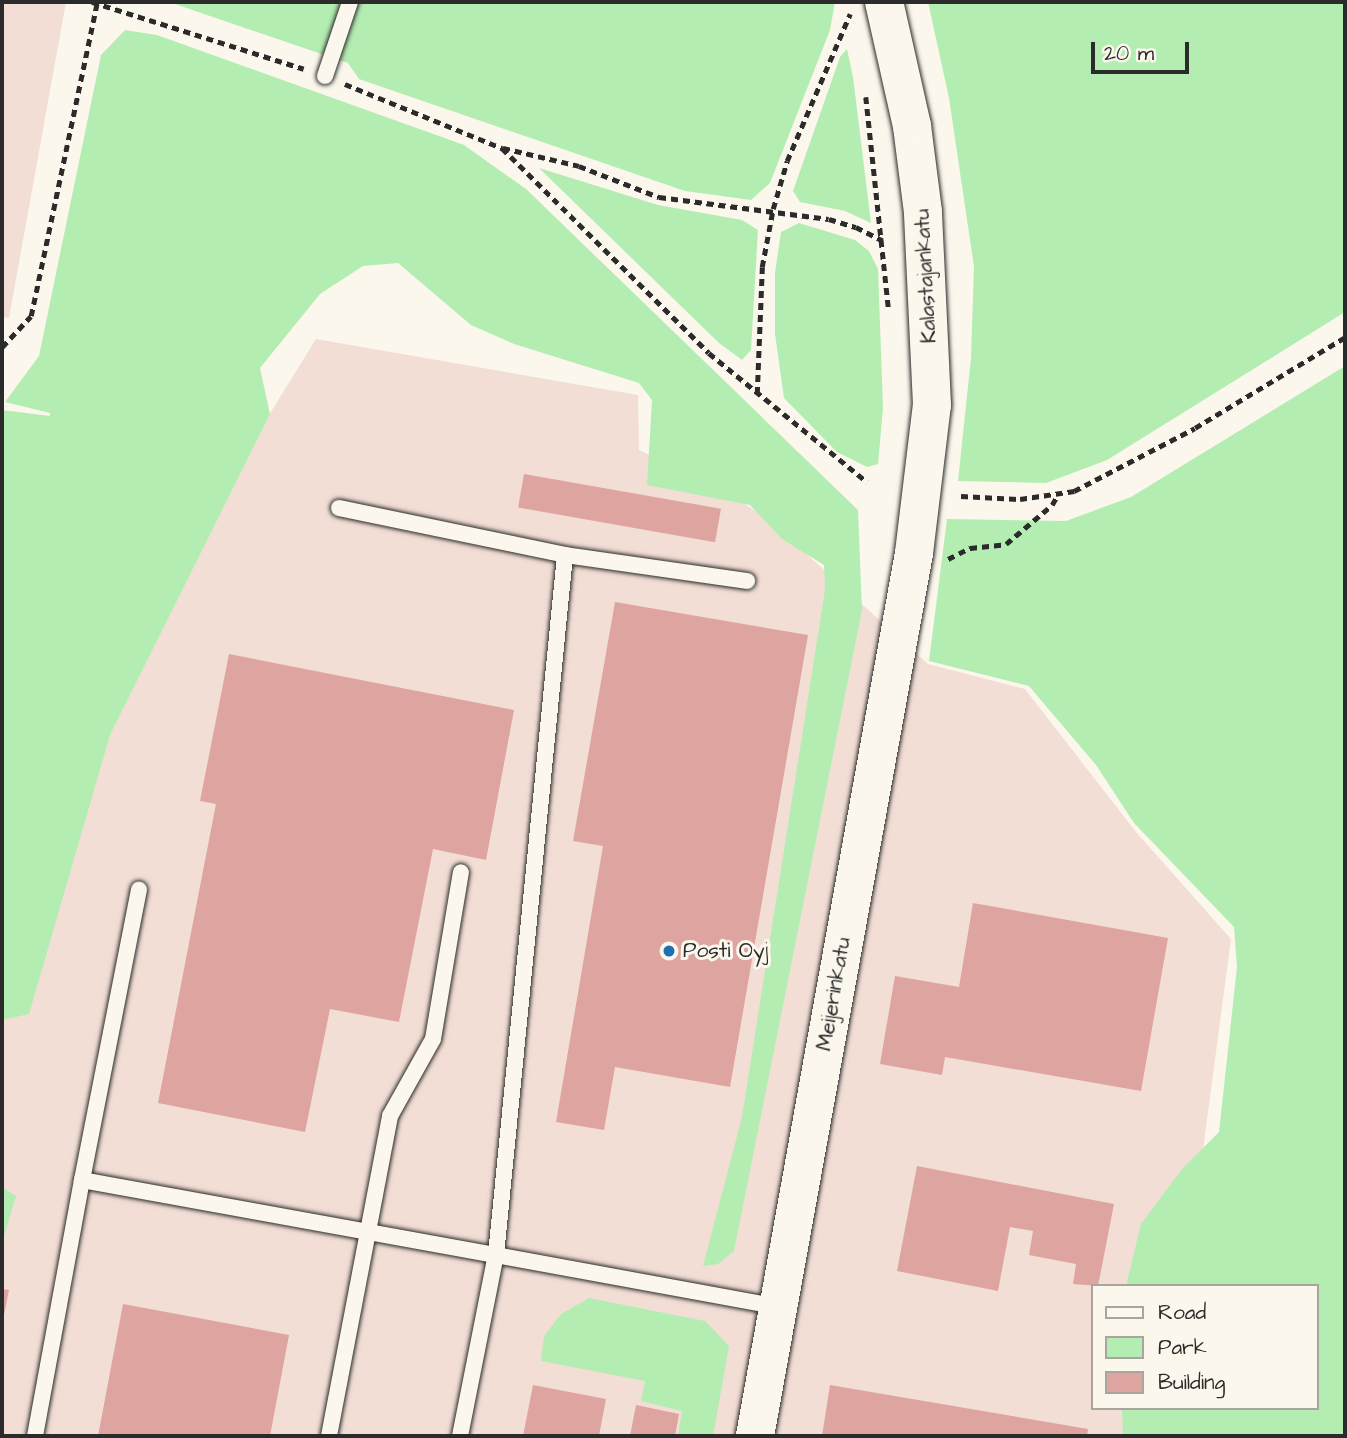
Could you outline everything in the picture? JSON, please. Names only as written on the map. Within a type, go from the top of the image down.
[{"type":"street","name":"Kalastajankatu","points":[[867,7],[912,126],[928,294],[932,405],[912,566]]},
{"type":"street","name":"Meijerinkatu","points":[[755,1436],[912,566]]},
{"type":"lane","points":[[325,76],[350,2]]},
{"type":"lane","points":[[339,508],[565,555],[747,581]]},
{"type":"lane","points":[[460,1436],[496,1255],[565,555]]},
{"type":"lane","points":[[329,1436],[390,1116],[433,1040],[461,872]]},
{"type":"lane","points":[[35,1436],[139,890]]},
{"type":"lane","points":[[82,1180],[778,1307]]},
{"type":"path","points":[[2,347],[31,316],[95,2],[325,76],[502,148],[579,166],[659,197],[773,209],[856,227],[883,241]]},
{"type":"path","points":[[848,2],[867,7]]},
{"type":"path","points":[[853,25],[867,7]]},
{"type":"path","points":[[757,394],[762,268],[773,209],[787,161],[867,7]]},
{"type":"path","points":[[865,88],[889,318]]},
{"type":"path","points":[[502,148],[709,353],[867,482]]},
{"type":"path","points":[[961,496],[1020,499],[1074,491],[1195,428],[1345,337]]},
{"type":"path","points":[[912,566],[970,548],[1006,544],[1052,505],[1058,494]]},
{"type":"shaded area","points":[[2,2],[66,2],[9,318],[2,317]]},
{"type":"shaded area","points":[[316,339],[638,395],[639,450],[721,488],[769,520],[928,664],[1025,689],[1136,832],[1231,939],[1185,1284],[1092,1284],[1092,1410],[1169,1410],[1165,1436],[2,1436],[2,926],[28,805]]},
{"type":"green space","points":[[169,2],[835,2],[830,30],[770,183],[751,200],[685,191],[359,79],[348,63]]},
{"type":"green space","points":[[928,2],[1345,2],[1345,312],[1107,460],[1046,483],[958,481],[971,358],[974,267],[949,98]]},
{"type":"green space","points":[[125,30],[157,35],[464,145],[526,189],[858,510],[862,610],[734,1251],[718,1264],[703,1266],[742,1117],[825,590],[824,565],[782,539],[750,505],[647,485],[652,400],[639,383],[514,344],[471,325],[398,263],[363,266],[320,294],[260,368],[270,414],[110,735],[29,1014],[2,1020],[2,410],[50,416],[50,413],[5,402],[39,356],[101,55]]},
{"type":"green space","points":[[847,49],[853,77],[871,223],[845,211],[800,202],[793,191],[840,57]]},
{"type":"green space","points":[[539,168],[658,205],[742,220],[758,230],[751,350],[742,360],[719,343]]},
{"type":"green space","points":[[799,223],[855,240],[869,251],[878,269],[883,408],[878,464],[867,467],[837,452],[784,398],[775,334],[775,273],[781,232]]},
{"type":"green space","points":[[1345,366],[1345,1436],[1123,1436],[1122,1410],[1319,1410],[1319,1284],[1126,1284],[1141,1224],[1182,1169],[1219,1132],[1237,967],[1234,927],[1134,823],[1096,765],[1029,686],[929,661],[947,519],[1066,521],[1131,497]]},
{"type":"green space","points":[[2,1187],[16,1196],[2,1243]]},
{"type":"green space","points":[[589,1298],[705,1321],[729,1346],[713,1436],[678,1436],[682,1411],[641,1401],[645,1381],[541,1361],[544,1336],[561,1314]]},
{"type":"building","points":[[524,474],[721,509],[715,542],[518,507]]},
{"type":"building","name":"Posti Oyj","points":[[615,602],[808,635],[730,1087],[615,1067],[604,1130],[556,1122],[603,846],[573,841]]},
{"type":"building","points":[[229,654],[514,710],[486,860],[433,849],[399,1022],[330,1009],[305,1132],[158,1103],[216,804],[200,801]]},
{"type":"building","points":[[973,903],[1168,938],[1141,1091],[945,1057],[942,1075],[880,1064],[895,976],[959,987]]},
{"type":"building","points":[[917,1166],[1114,1204],[1098,1284],[1073,1284],[1076,1264],[1029,1255],[1033,1231],[1010,1227],[998,1291],[897,1271]]},
{"type":"building","points":[[2,1289],[9,1290],[3,1320],[2,1320]]},
{"type":"building","points":[[123,1304],[289,1335],[270,1436],[98,1436]]},
{"type":"building","points":[[533,1385],[606,1399],[599,1436],[523,1436]]},
{"type":"building","points":[[830,1385],[1088,1429],[1087,1436],[822,1436]]},
{"type":"building","points":[[636,1405],[679,1414],[675,1436],[630,1436]]},
{"type":"place","name":"Posti Oyj","points":[[669,951]]}]
